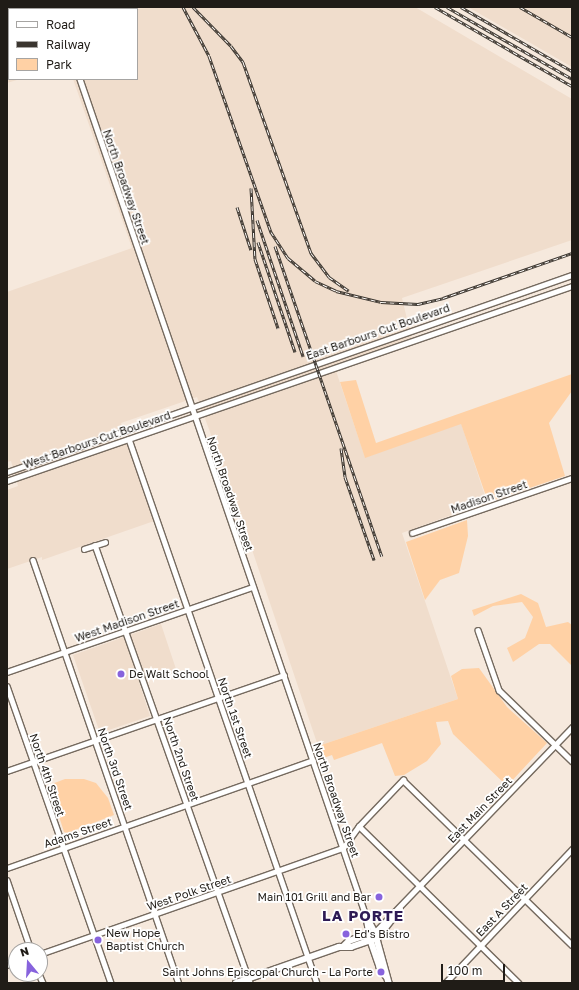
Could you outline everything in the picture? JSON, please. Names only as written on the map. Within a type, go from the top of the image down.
[{"type":"main road","points":[[344,946],[349,941],[375,932],[388,980]]},
{"type":"main road","points":[[369,934],[380,967],[388,980]]},
{"type":"main road","points":[[236,983],[250,981],[344,946],[377,938]]},
{"type":"street","name":"North Broadway Street","points":[[80,80],[131,235],[166,326],[194,416],[343,848],[365,914],[369,934]]},
{"type":"street","name":"East Barbours Cut Boulevard","points":[[191,407],[572,275]]},
{"type":"street","name":"East Barbours Cut Boulevard","points":[[194,416],[572,286]]},
{"type":"street","points":[[514,295],[517,305]]},
{"type":"street","points":[[394,336],[398,346]]},
{"type":"street","points":[[295,370],[299,380]]},
{"type":"street","name":"West Barbours Cut Boulevard","points":[[7,472],[191,407]]},
{"type":"street","name":"West Barbours Cut Boulevard","points":[[7,481],[194,416]]},
{"type":"street","name":"North 1st Street","points":[[129,439],[317,983]]},
{"type":"street","points":[[44,458],[47,468]]},
{"type":"street","name":"Madison Street","points":[[412,533],[572,478]]},
{"type":"street","points":[[84,549],[105,542]]},
{"type":"street","name":"North 2nd Street","points":[[95,546],[158,719],[250,981]]},
{"type":"street","name":"North 3rd Street","points":[[33,560],[179,983]]},
{"type":"street","name":"West Madison Street","points":[[7,672],[253,587]]},
{"type":"street","points":[[478,630],[499,690],[572,761]]},
{"type":"street","points":[[7,771],[284,675]]},
{"type":"street","name":"North 4th Street","points":[[7,686],[111,983]]},
{"type":"street","name":"East Main Street","points":[[377,938],[420,886],[572,727]]},
{"type":"street","name":"Adams Street","points":[[7,868],[313,760]]},
{"type":"street","points":[[343,848],[359,826],[403,780],[572,945]]},
{"type":"street","points":[[359,826],[520,983]]},
{"type":"street","name":"West Polk Street","points":[[48,951],[343,848]]},
{"type":"street","name":"East A Street","points":[[445,983],[572,849]]},
{"type":"street","points":[[7,880],[28,942]]},
{"type":"street","name":"East Main Street","points":[[375,932],[402,906]]},
{"type":"street","name":"North Broadway Street","points":[[365,914],[375,932]]},
{"type":"shaded area","points":[[7,7],[415,7],[572,99],[572,240],[402,298],[413,344],[336,371],[365,457],[461,423],[487,502],[402,533],[458,699],[318,746],[236,502],[197,397],[121,423],[157,520],[42,560],[42,557],[7,569],[7,490],[18,486],[11,461],[7,462],[7,292],[132,248],[73,80],[138,80],[138,8],[8,8],[8,80],[17,80],[7,83]]},
{"type":"shaded area","points":[[468,7],[572,7],[572,67]]},
{"type":"shaded area","name":"De Walt School","points":[[161,624],[176,669],[139,682],[150,716],[100,733],[73,655]]},
{"type":"green space","points":[[572,374],[572,391],[549,423],[565,476],[488,502],[461,424],[365,458],[340,382],[356,380],[376,443]]},
{"type":"green space","points":[[467,520],[468,536],[459,573],[440,580],[425,600],[406,542]]},
{"type":"green space","points":[[521,594],[538,603],[546,627],[568,622],[572,625],[572,666],[550,644],[539,644],[513,662],[507,648],[525,638],[533,617],[522,602],[493,606],[474,616],[472,610]]},
{"type":"green space","points":[[479,668],[507,707],[547,743],[507,786],[453,734],[448,721],[436,722],[441,744],[427,761],[404,775],[395,776],[382,743],[334,760],[332,755],[318,760],[314,751],[318,746],[458,699],[451,676],[462,669]]},
{"type":"green space","points":[[65,779],[84,779],[96,783],[108,798],[114,815],[67,833],[64,832],[49,785]]},
{"type":"railway","points":[[183,7],[209,56],[271,232],[288,258],[315,281],[336,291],[381,302],[418,304],[443,298],[572,253]]},
{"type":"railway","points":[[193,7],[231,46],[243,62],[311,253],[329,277],[349,291]]},
{"type":"railway","points":[[435,7],[572,86]]},
{"type":"railway","points":[[447,7],[572,79]]},
{"type":"railway","points":[[461,7],[572,71]]},
{"type":"railway","points":[[520,7],[572,37]]},
{"type":"railway","points":[[251,188],[255,259],[278,328]]},
{"type":"railway","points":[[237,207],[251,250]]},
{"type":"railway","points":[[257,220],[303,356]]},
{"type":"railway","points":[[258,242],[295,352]]},
{"type":"railway","points":[[275,246],[382,556]]},
{"type":"railway","points":[[341,448],[345,477],[374,560]]},
{"type":"place","name":"De Walt School","points":[[121,674]]},
{"type":"place","name":"Main 101 Grill and Bar","points":[[379,897]]},
{"type":"place","name":"Ed's Bistro","points":[[346,934]]},
{"type":"place","name":"New Hope Baptist Church","points":[[98,940]]},
{"type":"place","name":"Saint Johns Episcopal Church - La Porte","points":[[381,972]]},
{"type":"district","name":"LA PORTE","points":[[363,916]]}]
